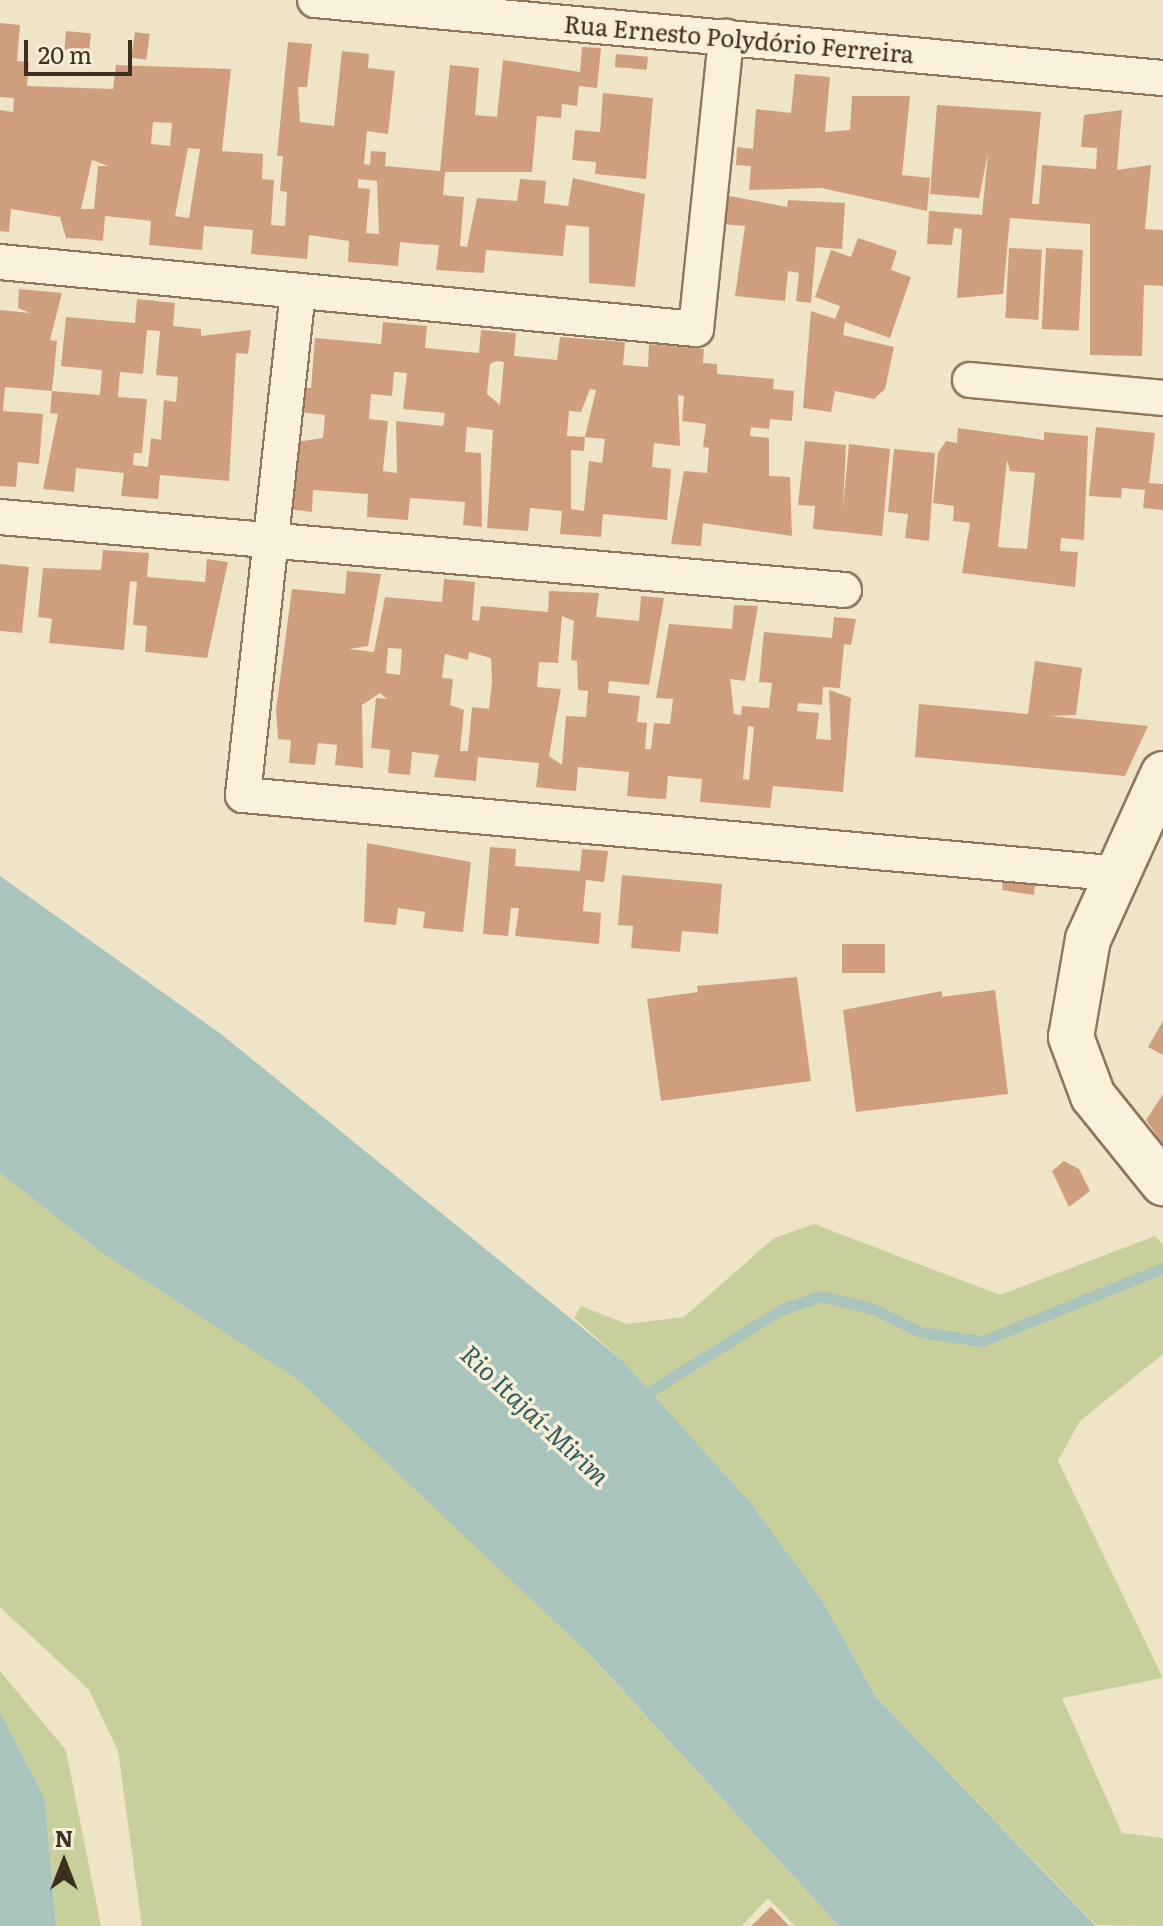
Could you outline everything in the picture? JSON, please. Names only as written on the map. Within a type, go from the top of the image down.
[{"type":"main road","points":[[1163,774],[1121,874],[1088,939],[1071,1037],[1093,1096],[1163,1183]]},
{"type":"street","name":"Rua Ernesto Polydório Ferreira","points":[[315,0],[1163,78]]},
{"type":"street","points":[[0,262],[696,329],[726,37]]},
{"type":"street","points":[[298,291],[243,795],[1121,874]]},
{"type":"street","points":[[970,380],[1163,398]]},
{"type":"street","points":[[0,517],[844,590]]},
{"type":"green space","points":[[0,1173],[102,1253],[300,1380],[583,1648],[839,1926],[795,1926],[768,1898],[742,1926],[142,1926],[118,1751],[89,1690],[0,1607]]},
{"type":"green space","points":[[814,1224],[1000,1295],[1155,1236],[1163,1245],[1163,1354],[1080,1421],[1058,1461],[1163,1678],[1062,1698],[1122,1833],[1163,1838],[1163,1926],[1096,1925],[876,1697],[822,1600],[750,1502],[623,1361],[574,1318],[581,1306],[627,1324],[684,1317],[774,1238]]},
{"type":"green space","points":[[0,1671],[66,1750],[101,1926],[56,1926],[45,1799],[0,1712]]},
{"type":"water","name":"Rio Itajaí-Mirim","points":[[0,876],[221,1034],[623,1361],[750,1502],[822,1600],[876,1697],[1096,1926],[839,1926],[589,1654],[300,1381],[102,1253],[0,1173]]},
{"type":"water","points":[[0,1712],[45,1799],[56,1926],[0,1926]]},
{"type":"building","points":[[0,23],[20,25],[17,61],[29,62],[27,86],[113,89],[116,65],[231,69],[222,151],[263,154],[262,179],[274,180],[271,225],[285,226],[287,192],[280,191],[283,156],[277,156],[288,42],[312,44],[307,87],[298,87],[300,122],[334,126],[342,51],[369,54],[368,68],[395,71],[388,134],[367,131],[364,164],[370,165],[371,151],[386,152],[385,166],[440,171],[450,65],[479,68],[475,115],[497,117],[503,60],[580,72],[582,47],[601,48],[597,88],[579,86],[577,106],[562,104],[561,118],[537,116],[532,172],[445,172],[443,195],[464,197],[460,246],[467,247],[477,198],[517,201],[520,179],[546,181],[544,203],[568,206],[573,178],[645,194],[635,287],[589,283],[589,227],[566,225],[563,256],[486,250],[484,273],[436,270],[439,245],[400,242],[398,266],[348,262],[349,241],[309,235],[307,259],[251,254],[253,230],[204,226],[202,250],[149,245],[151,221],[105,216],[103,241],[66,238],[60,217],[11,209],[9,232],[0,231],[0,110],[13,112],[14,98],[0,97]],"holes":[[[153,122],[172,123],[170,146],[151,144]],[[188,148],[200,149],[189,218],[175,216]],[[92,160],[108,166],[98,166],[94,209],[81,209]],[[358,179],[377,181],[379,234],[366,233],[370,189],[358,188]]]},
{"type":"building","points":[[66,31],[91,33],[89,52],[64,50]]},
{"type":"building","points":[[135,32],[150,34],[146,60],[131,58]]},
{"type":"building","points":[[616,54],[648,57],[647,70],[615,67]]},
{"type":"building","points":[[795,74],[830,77],[825,132],[850,130],[852,96],[910,96],[902,175],[930,178],[927,211],[821,188],[749,190],[751,166],[736,165],[737,147],[753,149],[756,109],[791,113]]},
{"type":"building","points":[[603,93],[653,98],[646,179],[595,174],[596,162],[572,160],[575,130],[600,132]]},
{"type":"building","points":[[937,105],[1041,112],[1032,204],[1039,204],[1042,165],[1096,169],[1097,148],[1081,147],[1084,115],[1122,110],[1117,170],[1151,165],[1145,229],[1163,230],[1163,286],[1144,285],[1142,356],[1090,355],[1090,224],[1010,218],[1003,294],[957,298],[962,229],[954,228],[952,245],[927,244],[929,211],[982,215],[988,153],[979,198],[930,194]]},
{"type":"building","points":[[724,195],[787,207],[788,200],[845,203],[842,249],[816,247],[811,303],[796,301],[799,273],[788,271],[785,301],[735,296],[745,226],[721,224]]},
{"type":"building","points":[[858,238],[897,251],[891,270],[911,277],[890,338],[845,322],[843,335],[894,347],[885,389],[874,399],[835,391],[831,412],[803,408],[811,311],[835,319],[840,306],[815,297],[831,250],[851,257]]},
{"type":"building","points":[[1009,248],[1042,250],[1038,320],[1005,318]]},
{"type":"building","points":[[1046,248],[1083,250],[1079,331],[1042,329]]},
{"type":"building","points":[[19,289],[62,293],[50,340],[57,341],[52,391],[5,387],[3,411],[43,414],[39,464],[18,462],[16,487],[0,486],[0,310],[30,313],[18,308]]},
{"type":"building","points":[[137,299],[175,303],[173,326],[201,329],[201,336],[251,330],[248,354],[236,353],[229,481],[160,475],[158,499],[121,496],[124,473],[76,468],[74,492],[43,489],[58,414],[50,413],[52,391],[100,395],[102,370],[61,366],[66,317],[135,323]],"holes":[[[147,330],[160,331],[156,375],[178,377],[176,402],[164,400],[161,440],[151,438],[148,467],[133,465],[134,453],[142,453],[147,399],[118,397],[120,372],[143,374]]]},
{"type":"building","points":[[383,322],[427,326],[425,348],[479,353],[481,330],[516,333],[514,356],[557,360],[560,337],[625,342],[623,365],[648,367],[649,344],[704,349],[703,363],[717,364],[717,374],[774,379],[773,389],[794,391],[792,421],[770,419],[769,429],[751,427],[750,436],[769,438],[769,476],[790,477],[792,536],[703,523],[701,546],[671,544],[684,471],[707,473],[709,448],[703,447],[706,424],[682,421],[684,396],[678,395],[680,446],[654,443],[652,467],[671,469],[667,520],[603,514],[601,537],[560,534],[562,511],[530,508],[528,531],[487,528],[493,430],[467,427],[465,452],[481,453],[482,527],[463,525],[465,502],[410,498],[408,520],[367,517],[368,494],[313,490],[312,512],[289,509],[296,442],[323,438],[325,415],[299,412],[301,388],[311,388],[315,338],[381,344]],"holes":[[[504,362],[500,405],[487,394],[490,364]],[[394,372],[407,373],[403,409],[445,413],[443,426],[396,421],[397,473],[383,471],[388,421],[369,419],[371,394],[392,396]],[[590,389],[596,390],[585,437],[567,436],[569,411],[581,412]],[[585,437],[605,439],[602,463],[589,461],[584,511],[571,509],[571,450],[584,451]]]},
{"type":"building","points":[[1096,427],[1155,433],[1149,483],[1163,484],[1163,510],[1143,508],[1145,490],[1122,488],[1121,498],[1089,496]]},
{"type":"building","points":[[958,428],[1044,440],[1044,432],[1088,436],[1084,540],[1061,538],[1060,551],[1078,552],[1075,587],[962,573],[970,523],[953,521],[954,506],[933,503],[938,453],[946,441],[957,443]],"holes":[[[1007,460],[1010,471],[1035,473],[1027,549],[998,547]]]},
{"type":"building","points":[[805,441],[846,445],[843,508],[849,444],[890,449],[882,536],[813,529],[815,506],[798,505]]},
{"type":"building","points":[[894,449],[935,453],[929,541],[905,538],[908,514],[888,512]]},
{"type":"building","points":[[103,550],[149,553],[147,577],[205,582],[207,559],[228,562],[207,658],[145,652],[147,626],[133,625],[137,582],[130,581],[124,650],[49,643],[52,619],[38,617],[43,568],[101,570]]},
{"type":"building","points":[[0,564],[29,567],[22,633],[0,631]]},
{"type":"building","points":[[347,571],[381,574],[368,646],[349,649],[374,652],[385,597],[442,602],[444,579],[475,582],[472,620],[479,621],[481,606],[548,612],[549,591],[599,593],[596,617],[639,621],[641,596],[664,598],[649,685],[609,681],[608,693],[640,696],[637,722],[647,723],[645,749],[651,749],[654,723],[670,724],[673,699],[656,698],[669,624],[732,629],[734,605],[758,606],[745,681],[730,679],[734,714],[741,715],[742,706],[769,708],[772,683],[759,682],[764,632],[832,638],[834,617],[856,619],[851,645],[844,644],[840,688],[823,687],[822,705],[798,703],[797,711],[819,713],[816,739],[831,740],[829,690],[851,698],[843,792],[773,786],[770,808],[700,802],[702,779],[668,776],[666,799],[647,798],[627,796],[629,772],[578,767],[576,791],[553,789],[536,787],[539,763],[478,757],[476,781],[434,777],[439,755],[412,752],[410,775],[388,773],[390,750],[371,748],[376,698],[387,699],[380,693],[362,705],[363,768],[335,765],[337,745],[318,743],[315,765],[289,763],[291,740],[278,739],[276,710],[292,589],[345,594]],"holes":[[[562,616],[574,621],[571,660],[577,661],[578,690],[588,691],[586,717],[566,716],[562,765],[549,756],[561,689],[537,687],[539,662],[558,663]],[[388,648],[402,649],[400,675],[386,673]],[[469,652],[491,658],[492,682],[489,709],[472,707],[468,751],[460,751],[464,710],[450,705],[453,679],[442,678],[445,654],[468,660]],[[748,726],[754,727],[749,780],[743,779]]]},
{"type":"building","points":[[1035,661],[1082,668],[1076,715],[1050,716],[1148,726],[1125,776],[915,757],[919,704],[1028,714]]},
{"type":"building","points":[[367,843],[471,862],[463,932],[423,928],[425,912],[398,908],[396,925],[364,922]]},
{"type":"building","points":[[490,847],[516,849],[515,866],[580,871],[582,849],[608,851],[604,882],[586,880],[583,911],[601,913],[599,944],[515,936],[519,908],[511,908],[508,936],[483,934]]},
{"type":"building","points":[[1004,871],[1036,872],[1034,895],[1002,890]]},
{"type":"building","points":[[622,875],[722,884],[718,934],[682,931],[680,952],[631,948],[633,926],[618,925]]},
{"type":"building","points":[[842,944],[885,944],[885,973],[842,973]]},
{"type":"building","points":[[797,977],[811,1081],[661,1101],[647,999],[698,992],[697,986]]},
{"type":"building","points":[[995,990],[1008,1094],[856,1112],[843,1010],[942,991],[942,997]]},
{"type":"building","points":[[1163,1021],[1163,1055],[1148,1047]]},
{"type":"building","points":[[1163,1094],[1163,1144],[1146,1120]]},
{"type":"building","points":[[1064,1161],[1079,1169],[1090,1191],[1069,1207],[1052,1171]]},
{"type":"building","points":[[771,1907],[789,1926],[751,1926]]},
{"type":"waterway","points":[[641,1397],[780,1310],[821,1296],[871,1308],[920,1332],[982,1341],[1163,1268]]}]
